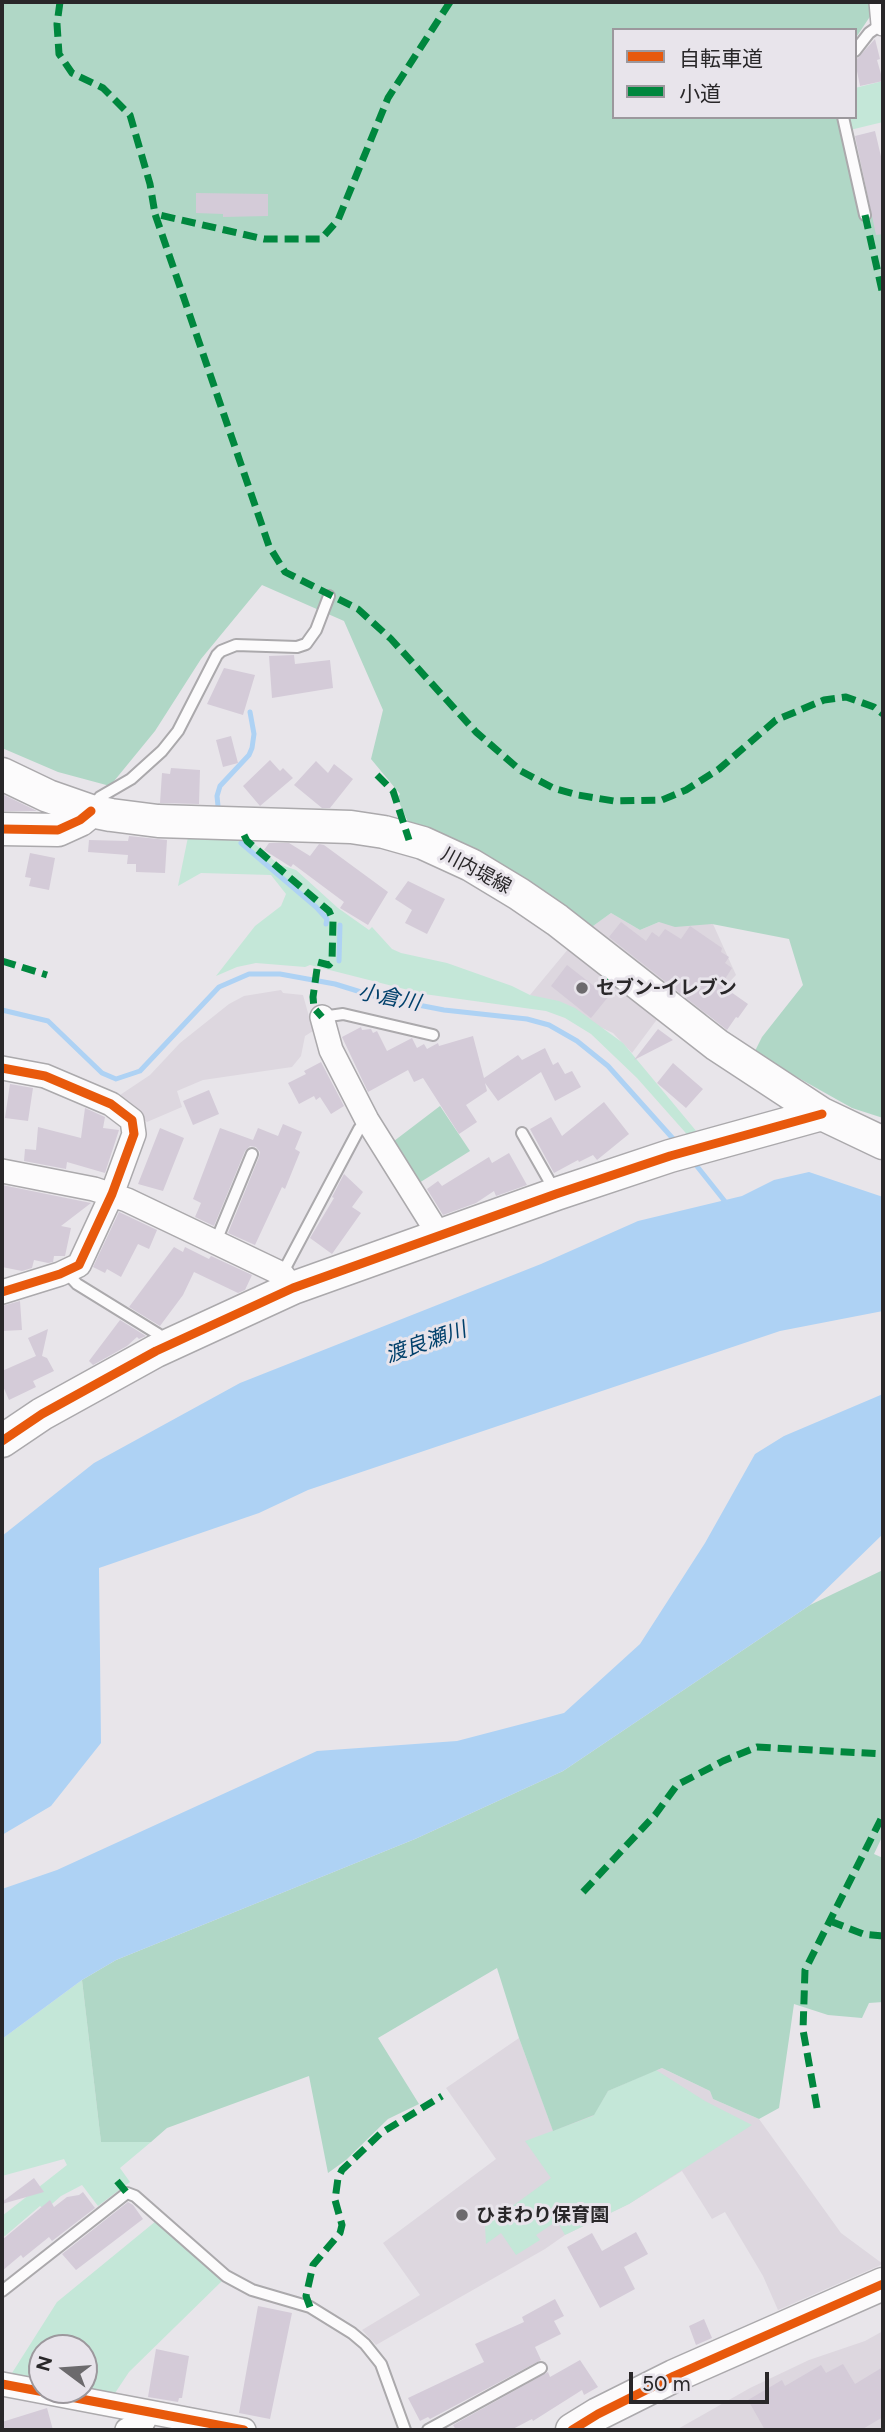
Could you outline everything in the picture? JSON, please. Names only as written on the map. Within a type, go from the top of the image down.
[{"type":"street","points":[[881,2],[883,24]]},
{"type":"street","name":"川内堤線","points":[[2,774],[48,796],[91,811],[158,821],[351,827],[384,832],[423,844],[471,865],[557,920],[689,1025],[822,1114],[883,1143]]},
{"type":"street","points":[[2,829],[58,830],[80,820],[91,811]]},
{"type":"street","points":[[322,1017],[331,1050],[367,1120],[439,1235]]},
{"type":"street","points":[[2,1068],[55,1080],[111,1104],[132,1120],[134,1134],[112,1194],[79,1265],[66,1272],[2,1292]]},
{"type":"street","points":[[2,1441],[98,1382],[287,1281],[439,1235],[685,1152],[822,1114]]},
{"type":"street","points":[[2,1171],[27,1174],[112,1194],[216,1241],[287,1281]]},
{"type":"street","points":[[572,2430],[674,2376],[883,2284]]},
{"type":"street","points":[[2,2384],[148,2413],[176,2424],[244,2430]]},
{"type":"street","points":[[127,2430],[143,2422],[148,2413]]},
{"type":"lane","points":[[857,48],[869,33],[883,24]]},
{"type":"lane","points":[[843,119],[865,215]]},
{"type":"lane","points":[[91,811],[100,797],[131,779],[162,751],[178,731],[222,650],[236,645],[297,647],[306,644],[316,630],[329,596]]},
{"type":"lane","points":[[322,1017],[343,1014],[433,1035]]},
{"type":"lane","points":[[287,1281],[359,1129],[367,1120]]},
{"type":"lane","points":[[522,1133],[556,1194]]},
{"type":"lane","points":[[216,1241],[252,1154]]},
{"type":"lane","points":[[66,1272],[77,1284],[158,1334],[166,1341],[167,1347]]},
{"type":"lane","points":[[2,2291],[127,2193],[135,2196],[226,2276],[252,2290],[310,2307],[363,2342],[381,2364],[405,2430]]},
{"type":"lane","points":[[428,2430],[541,2368]]},
{"type":"shaded area","points":[[611,913],[640,930],[659,922],[713,924],[736,975],[721,991],[702,1022],[589,929]]},
{"type":"shaded area","points":[[569,948],[658,1018],[632,1053],[613,1033],[530,995]]},
{"type":"shaded area","points":[[281,990],[283,993],[303,995],[313,1031],[305,1036],[301,1056],[292,1067],[203,1080],[177,1091],[182,1107],[147,1122],[114,1099],[150,1075],[180,1043],[229,1004],[244,996]]},
{"type":"shaded area","points":[[519,2038],[553,2130],[608,2091],[662,2068],[710,2091],[713,2099],[759,2119],[841,2233],[883,2264],[778,2310],[763,2276],[725,2212],[712,2219],[682,2171],[629,2204],[565,2235],[376,2345],[362,2330],[420,2295],[383,2243],[496,2159],[446,2088]]},
{"type":"shaded area","points":[[883,2331],[883,2430],[676,2430],[750,2388],[809,2360],[865,2341]]},
{"type":"green space","points":[[2,2],[872,2],[871,15],[857,36],[857,28],[612,28],[612,119],[838,119],[860,217],[883,212],[883,1118],[852,1108],[754,1053],[762,1037],[803,985],[789,939],[712,924],[675,927],[659,922],[640,930],[611,913],[589,929],[409,824],[397,798],[400,794],[371,759],[383,710],[344,621],[262,585],[201,659],[155,731],[110,786],[58,772],[2,748]]},
{"type":"green space","points":[[883,81],[883,122],[850,130],[847,119],[857,119],[857,88]]},
{"type":"green space","points":[[188,837],[249,839],[278,864],[296,870],[338,908],[369,930],[372,927],[392,949],[447,963],[530,995],[559,1001],[575,1008],[623,1043],[702,1138],[692,1140],[637,1078],[591,1034],[565,1018],[546,1011],[424,994],[310,965],[305,967],[256,963],[216,976],[255,926],[281,906],[286,894],[271,875],[201,873],[178,886]]},
{"type":"green space","points":[[440,1106],[470,1151],[419,1183],[394,1141]]},
{"type":"green space","points":[[883,1570],[883,1835],[874,1854],[883,1858],[883,2002],[869,2003],[862,2018],[828,2015],[794,2004],[779,2108],[759,2119],[713,2099],[710,2091],[662,2068],[608,2091],[594,2115],[553,2131],[497,1968],[378,2038],[419,2104],[388,2119],[346,2160],[328,2173],[309,2076],[167,2128],[151,2142],[101,2142],[82,1980],[116,1960],[415,1839],[563,1771],[810,1605]]},
{"type":"green space","points":[[82,1980],[101,2142],[151,2142],[120,2168],[130,2182],[98,2206],[82,2185],[61,2196],[45,2210],[40,2206],[5,2236],[2,2235],[2,2216],[67,2165],[64,2159],[2,2176],[2,2039]]},
{"type":"green space","points":[[656,2070],[705,2101],[752,2125],[629,2204],[565,2235],[557,2221],[536,2235],[540,2240],[516,2255],[501,2233],[486,2244],[485,2226],[551,2178],[525,2141],[593,2116],[608,2091]]},
{"type":"green space","points":[[156,2221],[222,2281],[129,2372],[115,2393],[98,2393],[98,2334],[37,2334],[57,2302]]},
{"type":"green space","points":[[28,2348],[28,2378],[12,2373]]},
{"type":"water","name":"渡良瀬川","points":[[809,1172],[883,1197],[883,1311],[780,1331],[308,1490],[259,1513],[99,1568],[101,1743],[51,1806],[2,1835],[2,1536],[94,1463],[240,1383],[541,1264],[638,1221],[742,1196],[774,1180]]},
{"type":"water","points":[[883,1394],[883,1534],[810,1605],[563,1771],[415,1839],[116,1960],[82,1980],[2,2039],[2,1889],[57,1870],[317,1751],[457,1741],[564,1713],[640,1644],[705,1543],[755,1454],[784,1436]]},
{"type":"building","points":[[875,39],[883,81],[860,86],[857,59]]},
{"type":"building","points":[[875,131],[883,165],[883,234],[876,235],[855,136]]},
{"type":"building","points":[[196,193],[268,194],[268,216],[223,217],[223,214],[196,213]]},
{"type":"building","points":[[294,655],[295,664],[330,660],[333,688],[272,698],[269,656]]},
{"type":"building","points":[[224,668],[255,675],[243,715],[207,704]]},
{"type":"building","points":[[231,736],[238,763],[223,767],[216,740]]},
{"type":"building","points":[[270,760],[280,771],[283,768],[293,778],[260,806],[243,786]]},
{"type":"building","points":[[316,761],[328,773],[334,764],[353,779],[330,808],[322,808],[294,785]]},
{"type":"building","points":[[171,768],[200,770],[199,804],[160,803],[162,773],[170,774]]},
{"type":"building","points":[[2,794],[37,811],[2,811]]},
{"type":"building","points":[[129,836],[167,840],[165,873],[136,872],[136,864],[127,864],[128,855],[88,852],[89,840],[128,841]]},
{"type":"building","points":[[269,843],[289,843],[310,856],[319,844],[324,845],[388,892],[368,925],[340,908],[344,902],[293,864],[291,867],[264,850]]},
{"type":"building","points":[[30,853],[55,858],[49,890],[29,886],[31,878],[25,877]]},
{"type":"building","points":[[408,881],[445,899],[427,934],[405,923],[412,910],[395,899]]},
{"type":"building","points":[[621,922],[646,941],[652,932],[659,937],[665,929],[681,939],[690,926],[722,948],[721,952],[729,957],[725,963],[732,968],[721,985],[748,1004],[738,1018],[736,1017],[727,1030],[609,937]]},
{"type":"building","points":[[567,965],[608,997],[591,1018],[551,986]]},
{"type":"building","points":[[361,1027],[362,1030],[371,1029],[373,1033],[377,1031],[387,1051],[412,1038],[417,1048],[424,1044],[427,1049],[438,1043],[439,1046],[473,1036],[484,1078],[518,1055],[522,1060],[545,1048],[553,1065],[558,1062],[565,1074],[572,1071],[581,1087],[555,1101],[541,1072],[498,1101],[485,1083],[487,1091],[466,1105],[477,1122],[459,1134],[423,1078],[414,1082],[408,1070],[368,1092],[342,1037]]},
{"type":"building","points":[[658,1029],[673,1040],[634,1060]]},
{"type":"building","points":[[321,1062],[344,1106],[331,1114],[320,1097],[316,1100],[314,1096],[299,1104],[288,1083]]},
{"type":"building","points":[[673,1063],[703,1089],[686,1108],[657,1083]]},
{"type":"building","points":[[10,1084],[33,1088],[28,1121],[5,1118]]},
{"type":"building","points":[[209,1090],[219,1114],[193,1125],[183,1101]]},
{"type":"building","points":[[604,1102],[629,1134],[597,1160],[593,1155],[554,1173],[530,1129],[551,1117],[562,1136]]},
{"type":"building","points":[[85,1108],[105,1117],[103,1128],[119,1130],[105,1173],[67,1162],[66,1169],[24,1161],[25,1149],[36,1150],[38,1127],[81,1138]]},
{"type":"building","points":[[283,1124],[302,1132],[295,1149],[300,1152],[285,1189],[282,1187],[255,1245],[228,1233],[259,1157],[260,1152],[256,1147],[250,1146],[245,1151],[214,1226],[195,1217],[201,1203],[193,1199],[220,1128],[253,1140],[258,1128],[278,1136]]},
{"type":"building","points":[[160,1128],[184,1138],[163,1191],[138,1184]]},
{"type":"building","points":[[509,1153],[527,1185],[496,1196],[494,1191],[476,1203],[443,1215],[427,1189],[438,1181],[442,1186],[489,1157],[492,1163]]},
{"type":"building","points":[[344,1174],[363,1192],[352,1207],[361,1213],[332,1254],[310,1238],[334,1198],[332,1197]]},
{"type":"building","points":[[2,1185],[91,1203],[61,1226],[71,1228],[65,1256],[54,1256],[53,1262],[48,1263],[34,1260],[32,1268],[22,1271],[2,1267]]},
{"type":"building","points":[[119,1212],[157,1230],[149,1249],[138,1244],[121,1277],[107,1269],[105,1273],[93,1267]]},
{"type":"building","points":[[174,1247],[183,1252],[185,1247],[209,1259],[211,1256],[252,1275],[245,1290],[238,1293],[194,1272],[183,1295],[160,1326],[129,1307]]},
{"type":"building","points":[[20,1301],[22,1330],[2,1331],[2,1306]]},
{"type":"building","points":[[120,1320],[146,1336],[139,1339],[137,1337],[127,1346],[93,1365],[89,1361]]},
{"type":"building","points":[[48,1329],[42,1356],[47,1358],[54,1371],[33,1381],[36,1387],[9,1400],[2,1384],[2,1371],[36,1356],[28,1338]]},
{"type":"building","points":[[34,2178],[44,2192],[2,2204],[2,2202]]},
{"type":"building","points":[[83,2192],[95,2208],[52,2241],[49,2237],[2,2271],[2,2240],[50,2200],[54,2207],[67,2197]]},
{"type":"building","points":[[128,2202],[143,2219],[76,2270],[62,2254]]},
{"type":"building","points":[[636,2232],[648,2254],[624,2267],[635,2289],[600,2308],[567,2247],[592,2233],[602,2251]]},
{"type":"building","points":[[555,2299],[564,2316],[554,2321],[561,2334],[535,2347],[541,2360],[430,2419],[428,2417],[420,2421],[408,2398],[484,2362],[475,2344],[524,2322],[522,2317]]},
{"type":"building","points":[[258,2306],[292,2313],[270,2419],[239,2413]]},
{"type":"building","points":[[704,2319],[712,2338],[696,2345],[689,2326]]},
{"type":"building","points":[[156,2349],[189,2356],[182,2398],[179,2398],[178,2402],[148,2397]]},
{"type":"building","points":[[580,2360],[598,2387],[584,2395],[582,2390],[533,2421],[532,2419],[511,2430],[456,2430],[453,2425],[548,2372],[550,2377]]},
{"type":"building","points":[[843,2364],[855,2384],[883,2367],[883,2417],[861,2430],[765,2430],[748,2400],[782,2380],[785,2386],[821,2365],[826,2373]]},
{"type":"building","points":[[47,2408],[53,2430],[2,2430],[2,2422]]},
{"type":"waterway","points":[[218,806],[220,786],[249,755],[252,748],[254,734],[250,712]]},
{"type":"waterway","points":[[241,843],[316,907],[327,919],[326,924]]},
{"type":"waterway","points":[[339,961],[340,925]]},
{"type":"waterway","name":"小倉川","points":[[2,1010],[48,1021],[102,1073],[116,1079],[140,1071],[219,987],[249,974],[280,974],[444,1010],[527,1019],[549,1025],[577,1041],[608,1066],[676,1142]]},
{"type":"waterway","name":"小倉川","points":[[692,1160],[727,1204]]},
{"type":"marked path","points":[[60,2],[57,24],[59,54],[72,73],[103,88],[130,115],[150,184],[155,214]]},
{"type":"marked path","points":[[450,2],[388,98],[338,220],[321,239],[264,239],[155,214],[269,546],[285,572],[358,609],[391,639],[476,732],[521,771],[553,788],[578,795],[614,801],[662,800],[686,790],[719,769],[776,720],[824,700],[846,697],[874,707],[883,714]]},
{"type":"marked path","points":[[865,215],[883,295]]},
{"type":"marked path","points":[[377,775],[393,791],[409,840]]},
{"type":"marked path","points":[[244,835],[247,841],[329,911],[333,920],[332,962],[329,965],[318,962],[313,997],[314,1008],[322,1017]]},
{"type":"marked path","points":[[2,961],[47,975]]},
{"type":"marked path","points":[[598,989],[609,975]]},
{"type":"marked path","points":[[583,1892],[655,1815],[677,1785],[723,1761],[757,1747],[883,1754]]},
{"type":"marked path","points":[[817,2108],[803,2030],[805,1970],[883,1815]]},
{"type":"marked path","points":[[830,1921],[863,1934],[883,1936]]},
{"type":"marked path","points":[[310,2307],[306,2296],[313,2265],[340,2233],[342,2225],[335,2200],[342,2170],[381,2133],[442,2096]]},
{"type":"marked path","points":[[117,2181],[127,2193]]},
{"type":"cycle path","points":[[2,829],[58,830],[80,820],[91,811]]},
{"type":"cycle path","points":[[2,1068],[45,1076],[111,1104],[132,1120],[134,1134],[112,1194],[79,1265],[60,1274],[2,1292]]},
{"type":"cycle path","points":[[2,1441],[42,1414],[156,1351],[293,1288],[670,1156],[822,1114]]},
{"type":"cycle path","points":[[572,2430],[674,2376],[883,2284]]},
{"type":"cycle path","points":[[2,2384],[244,2430]]},
{"type":"place","name":"セブン-イレブン","points":[[582,988]]},
{"type":"place","name":"ひまわり保育園","points":[[462,2215]]}]
